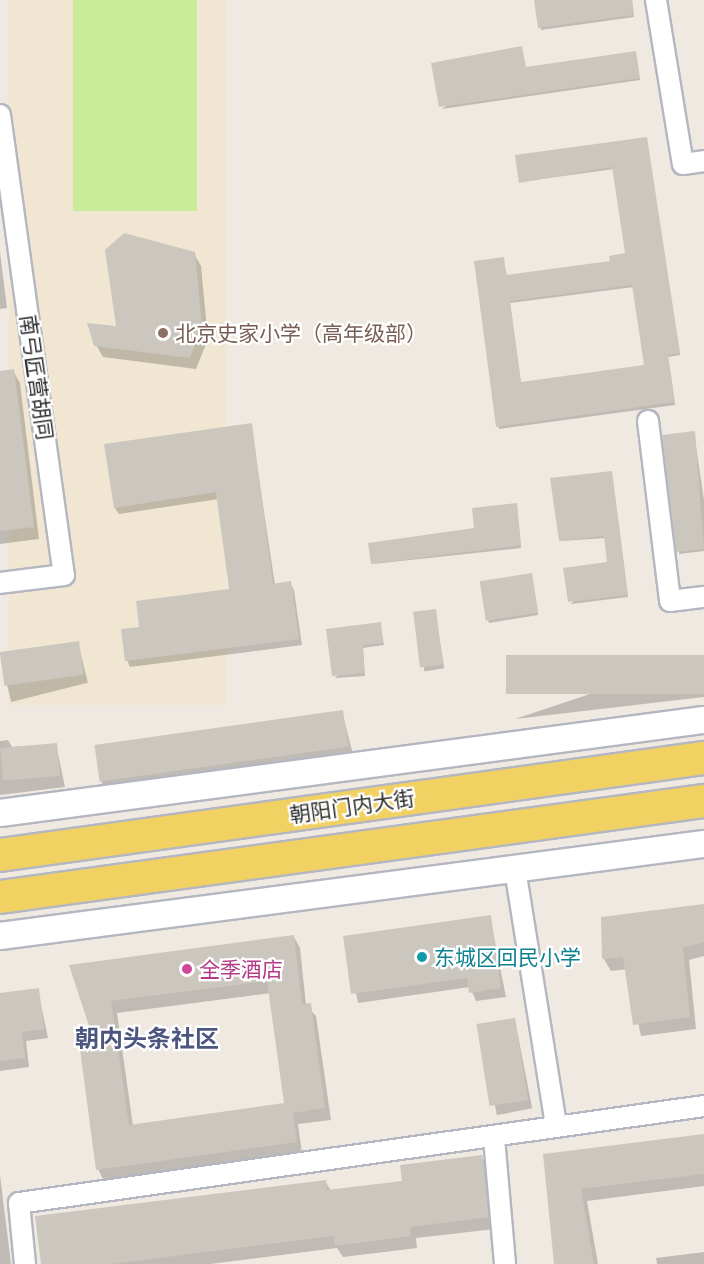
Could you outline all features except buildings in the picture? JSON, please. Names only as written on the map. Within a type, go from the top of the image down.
[{"type":"main road","name":"朝阳门内大街","points":[[0,855],[704,758]]},
{"type":"main road","name":"朝阳门内大街","points":[[0,897],[704,801]]},
{"type":"street","points":[[656,0],[683,164],[704,161]]},
{"type":"street","name":"南弓匠营胡同","points":[[0,115],[64,575],[0,583]]},
{"type":"street","points":[[648,421],[670,601],[704,597]]},
{"type":"street","name":"朝阳门内大街","points":[[0,813],[704,720]]},
{"type":"street","points":[[0,936],[704,844]]},
{"type":"street","points":[[515,869],[556,1125]]},
{"type":"street","points":[[25,1264],[19,1203],[494,1138],[556,1125],[704,1106]]},
{"type":"street","points":[[494,1138],[505,1264]]},
{"type":"shaded area","name":"北京史家小学（高年级部）","points":[[9,0],[226,0],[226,705],[9,705]]},
{"type":"green space","points":[[73,0],[197,0],[197,211],[73,211]]},
{"type":"place","name":"北京史家小学（高年级部）","points":[[163,333]]},
{"type":"place","name":"东城区回民小学","points":[[422,957]]},
{"type":"place","name":"全季酒店","points":[[187,969]]},
{"type":"district","name":"朝内头条社区","points":[[147,1039]]}]
